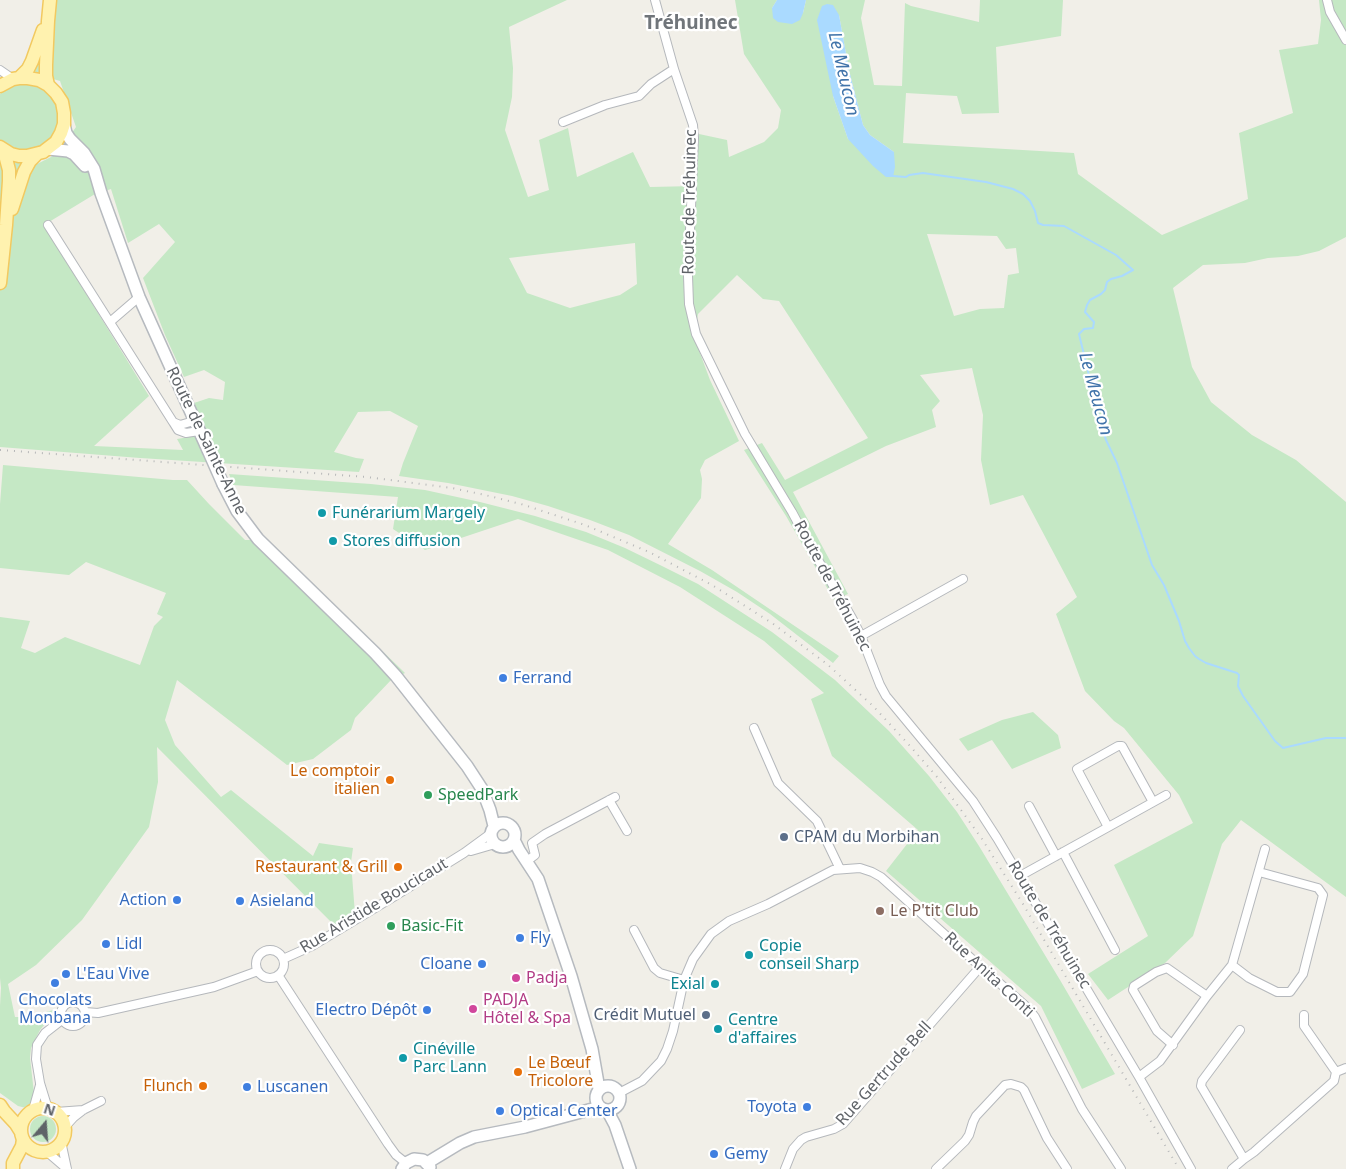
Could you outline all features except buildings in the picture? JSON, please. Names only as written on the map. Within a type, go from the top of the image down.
[{"type":"main road","points":[[48,85],[46,76],[46,25],[50,0]]},
{"type":"main road","points":[[0,86],[20,78],[28,69],[46,25]]},
{"type":"main road","points":[[2,149],[19,156],[32,155],[48,149],[56,142],[64,124],[62,102],[56,93],[39,80],[20,78]]},
{"type":"main road","name":"Route de Sainte-Anne","points":[[64,124],[66,133],[84,153],[94,169],[139,296],[223,484],[237,511],[258,539],[375,653],[396,676],[466,766],[482,783],[500,836],[542,891]]},
{"type":"main road","points":[[0,284],[9,170],[2,149]]},
{"type":"main road","name":"Route de Sainte-Anne","points":[[48,149],[68,151],[78,158],[88,170],[101,193]]},
{"type":"main road","points":[[6,225],[24,172],[32,155]]},
{"type":"main road","name":"Route de Sainte-Anne","points":[[500,836],[519,850],[538,879],[571,976],[630,1169]]},
{"type":"main road","points":[[404,1166],[414,1158],[429,1166],[460,1143],[474,1137],[525,1127],[563,1116],[607,1098]]},
{"type":"main road","points":[[0,1103],[14,1111],[30,1112],[40,1108],[52,1110],[60,1117],[64,1128],[64,1135],[61,1141],[52,1149],[31,1154],[20,1169]]},
{"type":"main road","points":[[0,1103],[4,1111],[16,1124],[29,1146],[41,1151]]},
{"type":"main road","points":[[12,1169],[13,1162],[22,1146],[23,1120],[30,1112]]},
{"type":"street","name":"Route de Tréhuinec","points":[[655,0],[674,69],[693,125],[688,276],[689,304],[696,334],[744,434],[792,512],[852,618],[886,696],[973,801],[1020,876],[1191,1169]]},
{"type":"street","points":[[1327,0],[1330,12],[1346,40]]},
{"type":"street","points":[[563,122],[605,105],[639,96],[651,84],[674,69]]},
{"type":"street","points":[[0,70],[20,78]]},
{"type":"street","points":[[48,225],[173,422],[180,425],[197,426]]},
{"type":"street","points":[[110,322],[139,296]]},
{"type":"street","points":[[861,636],[963,579]]},
{"type":"street","points":[[754,728],[778,783],[817,821],[840,869]]},
{"type":"street","points":[[1108,827],[1077,768],[1118,746],[1122,746],[1153,802]]},
{"type":"street","points":[[1020,876],[1166,795]]},
{"type":"street","points":[[527,861],[535,855],[532,843],[612,798],[627,831]]},
{"type":"street","points":[[1029,806],[1115,950]]},
{"type":"street","name":"Rue Aristide Boucicaut","points":[[283,959],[312,946],[464,853],[500,836]]},
{"type":"street","points":[[1139,1077],[1160,1061],[1232,965],[1265,849]]},
{"type":"street","name":"Rue Anita Conti","points":[[607,1098],[642,1080],[661,1061],[673,1031],[684,980],[693,959],[711,934],[729,921],[773,902],[833,870],[860,868],[881,877],[1028,1008],[1035,1017],[1082,1110],[1121,1169]]},
{"type":"street","points":[[1232,965],[1248,978],[1277,992],[1290,992],[1303,974],[1323,895],[1318,888],[1259,872]]},
{"type":"street","points":[[634,930],[654,968],[660,973],[684,980]]},
{"type":"street","points":[[264,951],[275,951],[283,959],[283,968],[278,975],[267,977],[258,971],[256,960],[264,951]]},
{"type":"street","name":"Rue Gertrude Bell","points":[[784,1169],[793,1149],[801,1140],[843,1124],[980,967]]},
{"type":"street","points":[[1172,1046],[1157,1030],[1133,990],[1134,986],[1156,972],[1167,968],[1208,996]]},
{"type":"street","points":[[85,1012],[98,1013],[214,987],[258,971]]},
{"type":"street","points":[[278,975],[375,1126],[404,1166]]},
{"type":"street","points":[[71,1002],[78,1003],[85,1012],[83,1020],[77,1025],[67,1024],[61,1016],[63,1008],[71,1002]]},
{"type":"street","points":[[1232,1169],[1334,1081],[1336,1072],[1304,1026],[1304,1015]]},
{"type":"street","points":[[63,1019],[44,1033],[37,1046],[36,1058],[40,1083],[52,1110],[83,1110]]},
{"type":"street","points":[[1240,1030],[1201,1086],[1244,1159]]},
{"type":"street","points":[[1336,1072],[1346,1068]]},
{"type":"street","points":[[30,1112],[40,1083]]},
{"type":"street","points":[[936,1169],[965,1141],[976,1116],[1006,1086],[1011,1084],[1024,1090],[1047,1138],[1066,1169]]},
{"type":"street","points":[[64,1128],[83,1110],[101,1101]]},
{"type":"street","points":[[61,1141],[67,1169]]},
{"type":"street","points":[[41,1151],[67,1169]]},
{"type":"green space","points":[[55,0],[567,0],[509,27],[513,68],[512,97],[505,130],[528,197],[549,190],[539,140],[568,128],[577,177],[633,152],[650,187],[695,186],[699,134],[727,140],[729,157],[764,142],[778,128],[781,110],[744,54],[735,0],[777,0],[772,8],[803,13],[806,0],[865,0],[861,18],[874,85],[902,86],[905,3],[979,22],[980,0],[1063,0],[1061,36],[996,47],[999,113],[962,114],[957,96],[906,93],[903,143],[1074,153],[1078,174],[1162,235],[1248,199],[1239,133],[1293,113],[1279,50],[1318,44],[1321,20],[1319,0],[1346,0],[1346,237],[1319,251],[1298,256],[1268,258],[1245,263],[1203,265],[1173,288],[1192,367],[1211,402],[1252,435],[1296,460],[1346,502],[1346,897],[1241,820],[1222,844],[1193,936],[1165,963],[1108,1000],[1088,974],[1148,936],[1114,865],[1193,823],[1179,795],[1124,728],[1114,721],[1085,691],[1056,614],[1077,597],[1023,495],[990,505],[981,460],[983,415],[972,368],[920,375],[940,401],[932,410],[936,427],[886,446],[793,492],[848,594],[834,600],[786,516],[744,450],[762,443],[785,480],[868,438],[779,301],[763,299],[737,275],[698,314],[694,337],[710,380],[739,441],[705,460],[700,470],[702,479],[701,498],[668,544],[712,570],[839,656],[833,663],[770,614],[737,592],[629,535],[548,506],[512,496],[448,483],[399,476],[418,426],[390,411],[358,412],[334,452],[364,459],[359,472],[0,447],[0,160],[35,165],[57,154],[76,127],[60,81],[19,69],[55,13]],"holes":[[[839,15],[849,70],[863,125],[870,135],[894,152],[848,139],[833,96]],[[111,189],[128,243],[159,224],[175,242],[143,278],[184,377],[204,370],[225,382],[223,400],[209,398],[194,403],[207,434],[177,439],[183,450],[94,446],[149,396],[44,225],[95,194]],[[927,234],[997,236],[1006,249],[1016,248],[1019,273],[1008,275],[1004,308],[980,309],[954,316]],[[635,243],[637,284],[620,295],[570,308],[527,293],[509,258]]]},
{"type":"green space","points":[[15,84],[37,85],[47,91],[54,99],[59,110],[59,121],[56,132],[49,142],[40,148],[18,151],[0,141],[0,94]]},
{"type":"green space","points":[[3,465],[187,480],[245,540],[268,540],[405,673],[392,679],[355,718],[351,730],[313,759],[287,765],[177,680],[165,720],[175,745],[221,797],[231,790],[313,856],[319,843],[353,848],[351,862],[355,914],[337,928],[157,747],[158,782],[149,827],[82,920],[36,965],[8,984],[15,1017],[20,1017],[21,1020],[40,1016],[40,1014],[53,1010],[52,1015],[40,1030],[31,1048],[30,1058],[34,1093],[29,1107],[26,1108],[18,1106],[0,1093],[0,617],[30,621],[21,648],[35,653],[65,637],[140,665],[154,626],[163,617],[157,614],[166,593],[86,562],[69,575],[0,568],[0,504]]},
{"type":"green space","points":[[229,474],[371,484],[425,490],[535,516],[586,532],[662,566],[698,584],[772,632],[835,680],[889,731],[929,776],[957,812],[1115,1074],[1082,1089],[1041,1006],[886,871],[918,830],[832,756],[811,699],[824,693],[764,641],[680,587],[608,550],[518,519],[425,550],[393,529],[398,497],[233,485]]},
{"type":"green space","points":[[1033,712],[1058,735],[1061,748],[1012,769],[992,740],[968,751],[959,739],[1002,720]]},
{"type":"green space","points":[[43,1116],[53,1119],[56,1129],[53,1139],[43,1142],[33,1139],[30,1129],[33,1119]]},
{"type":"water","points":[[777,0],[806,0],[800,20],[792,24],[778,22],[773,18],[772,8]]},
{"type":"water","points":[[827,4],[833,5],[839,15],[849,70],[863,125],[870,135],[894,152],[895,167],[893,177],[886,177],[848,139],[833,96],[817,20],[822,6]]},
{"type":"waterway","name":"Le Meucon","points":[[893,176],[906,177],[923,173],[986,182],[1013,189],[1023,194],[1030,201],[1038,223],[1064,226],[1116,255],[1133,270],[1111,279],[1107,282],[1105,290],[1090,300],[1085,312],[1094,322],[1093,328],[1084,329],[1079,334],[1106,440],[1117,463],[1152,565],[1164,585],[1185,641],[1199,659],[1239,675],[1238,686],[1243,696],[1275,741],[1283,748],[1326,738],[1346,738]]},
{"type":"railway","points":[[0,450],[367,477],[452,488],[521,504],[585,525],[649,552],[712,585],[772,623],[827,664],[873,706],[937,777],[982,839],[1023,904],[1179,1169]]},
{"type":"place","name":"Funérarium Margely","points":[[322,513]]},
{"type":"place","name":"Stores diffusion","points":[[333,541]]},
{"type":"place","name":"Ferrand","points":[[503,678]]},
{"type":"place","name":"Le comptoir italien","points":[[390,780]]},
{"type":"place","name":"SpeedPark","points":[[428,795]]},
{"type":"place","name":"CPAM du Morbihan","points":[[784,837]]},
{"type":"place","name":"Restaurant & Grill","points":[[398,867]]},
{"type":"place","name":"Action","points":[[177,900]]},
{"type":"place","name":"Asieland","points":[[240,901]]},
{"type":"place","name":"Le P'tit Club","points":[[880,911]]},
{"type":"place","name":"Basic-Fit","points":[[391,926]]},
{"type":"place","name":"Fly","points":[[520,938]]},
{"type":"place","name":"Lidl","points":[[106,944]]},
{"type":"place","name":"Copie conseil Sharp","points":[[749,955]]},
{"type":"place","name":"Cloane","points":[[482,964]]},
{"type":"place","name":"L'Eau Vive","points":[[66,974]]},
{"type":"place","name":"Padja","points":[[516,978]]},
{"type":"place","name":"Chocolats Monbana","points":[[55,983]]},
{"type":"place","name":"Exial","points":[[715,984]]},
{"type":"place","name":"PADJA Hôtel & Spa","points":[[473,1009]]},
{"type":"place","name":"Electro Dépôt","points":[[427,1010]]},
{"type":"place","name":"Crédit Mutuel","points":[[706,1015]]},
{"type":"place","name":"Centre d'affaires","points":[[718,1029]]},
{"type":"place","name":"Cinéville Parc Lann","points":[[403,1058]]},
{"type":"place","name":"Le Bœuf Tricolore","points":[[518,1072]]},
{"type":"place","name":"Flunch","points":[[203,1086]]},
{"type":"place","name":"Luscanen","points":[[247,1087]]},
{"type":"place","name":"Toyota","points":[[807,1107]]},
{"type":"place","name":"Optical Center","points":[[500,1111]]},
{"type":"place","name":"Gemy","points":[[714,1154]]},
{"type":"district","name":"Tréhuinec","points":[[691,24]]}]
